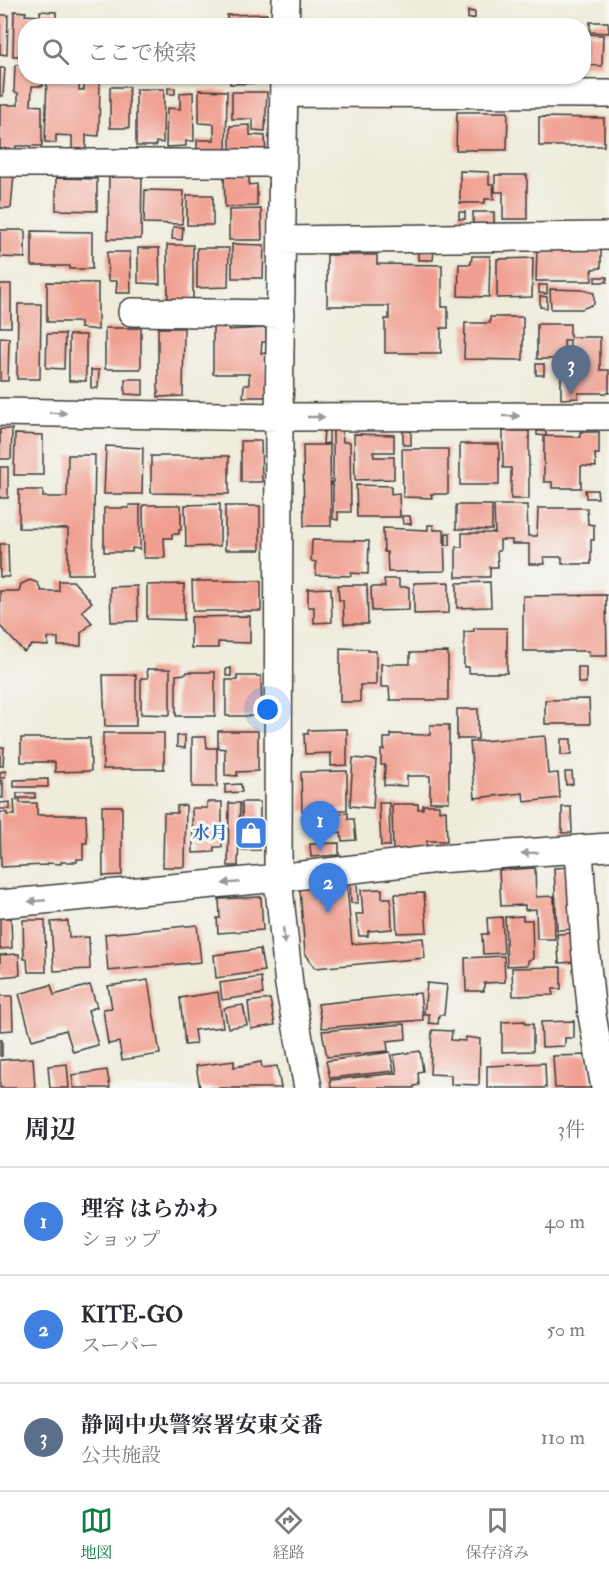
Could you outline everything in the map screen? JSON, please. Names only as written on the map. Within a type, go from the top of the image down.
[{"type":"street","points":[[285,18],[286,0]]},
{"type":"street","points":[[308,1088],[289,985],[278,878],[279,417],[284,85],[609,94]]},
{"type":"street","points":[[0,163],[283,163]]},
{"type":"street","points":[[282,240],[609,236]]},
{"type":"street","points":[[132,312],[281,314]]},
{"type":"street","points":[[0,412],[279,417],[609,416]]},
{"type":"street","points":[[0,904],[278,878],[437,859],[609,847]]},
{"type":"street","points":[[579,849],[592,1015],[605,1088]]},
{"type":"building","points":[[14,11],[26,12],[25,15],[40,16],[40,11],[56,12],[56,18],[18,18],[18,56],[13,56]]},
{"type":"building","points":[[468,11],[475,12],[475,18],[468,18]]},
{"type":"building","points":[[267,14],[267,18],[227,18],[227,15]]},
{"type":"building","points":[[0,15],[8,15],[7,55],[0,54]]},
{"type":"building","points":[[591,22],[608,22],[609,33],[591,32]]},
{"type":"building","points":[[591,34],[603,35],[602,66],[591,65]]},
{"type":"building","points":[[15,65],[18,65],[18,84],[43,84],[43,86],[32,86],[31,105],[42,106],[42,146],[16,146],[15,154],[0,154],[0,105],[18,105],[18,93],[14,92]]},
{"type":"building","points":[[0,68],[5,68],[3,96],[0,96]]},
{"type":"building","points":[[47,84],[80,84],[79,90],[84,90],[84,84],[100,84],[99,136],[86,135],[86,150],[72,150],[72,136],[56,135],[56,143],[45,142]]},
{"type":"building","points":[[110,87],[129,87],[129,128],[110,128]]},
{"type":"building","points":[[168,88],[175,88],[175,94],[168,94]]},
{"type":"building","points":[[136,89],[164,89],[163,143],[156,142],[156,146],[136,146]]},
{"type":"building","points":[[199,90],[227,91],[226,156],[197,156],[197,140],[214,140],[214,124],[199,123]]},
{"type":"building","points":[[193,92],[194,141],[186,141],[186,146],[166,147],[167,108],[180,109],[180,93]]},
{"type":"building","points":[[232,92],[267,92],[265,131],[253,130],[253,119],[232,119]]},
{"type":"building","points":[[457,112],[508,112],[507,150],[456,150]]},
{"type":"building","points":[[539,117],[604,118],[604,146],[539,146]]},
{"type":"building","points":[[250,125],[250,135],[265,136],[266,156],[230,156],[230,126]]},
{"type":"building","points":[[460,171],[489,172],[489,184],[493,184],[494,199],[485,199],[485,203],[460,203]]},
{"type":"building","points":[[109,173],[142,173],[141,239],[108,239]]},
{"type":"building","points":[[0,174],[14,174],[11,208],[0,208]]},
{"type":"building","points":[[224,174],[249,175],[249,185],[257,184],[257,206],[225,207]]},
{"type":"building","points":[[495,175],[527,175],[527,219],[503,219],[503,192],[495,192]]},
{"type":"building","points":[[56,178],[97,179],[97,211],[56,210]]},
{"type":"building","points":[[145,190],[184,191],[182,224],[144,223]]},
{"type":"building","points":[[187,195],[213,195],[213,225],[187,225]]},
{"type":"building","points":[[261,209],[262,240],[229,240],[229,210]]},
{"type":"building","points":[[459,212],[465,212],[465,219],[459,219]]},
{"type":"building","points":[[473,212],[494,212],[494,230],[473,230]]},
{"type":"building","points":[[173,227],[183,227],[182,240],[172,239]]},
{"type":"building","points":[[0,230],[25,230],[25,258],[0,257]]},
{"type":"building","points":[[32,231],[92,232],[92,269],[70,269],[70,266],[32,266]]},
{"type":"building","points":[[232,244],[264,245],[263,278],[232,278]]},
{"type":"building","points":[[167,245],[193,245],[193,302],[168,302]]},
{"type":"building","points":[[138,248],[159,248],[160,284],[138,283]]},
{"type":"building","points":[[197,248],[229,248],[228,287],[197,288]]},
{"type":"building","points":[[537,248],[601,248],[601,268],[592,269],[592,281],[536,281]]},
{"type":"building","points":[[418,250],[434,250],[433,260],[418,260]]},
{"type":"building","points":[[107,252],[130,252],[131,293],[116,293],[117,281],[108,281]]},
{"type":"building","points":[[327,255],[377,255],[377,264],[442,265],[442,307],[448,307],[448,328],[441,328],[441,353],[385,353],[385,319],[389,319],[389,306],[327,306]]},
{"type":"building","points":[[472,256],[490,256],[489,297],[458,296],[459,264],[471,264]]},
{"type":"building","points":[[533,258],[532,297],[497,298],[497,259]]},
{"type":"building","points":[[595,277],[607,277],[607,282],[595,282]]},
{"type":"building","points":[[47,282],[98,283],[98,330],[80,328],[80,322],[47,322]]},
{"type":"building","points":[[0,284],[11,284],[11,327],[0,327]]},
{"type":"building","points":[[539,285],[547,285],[547,294],[539,293]]},
{"type":"building","points":[[550,289],[583,290],[594,293],[594,304],[582,309],[551,309]]},
{"type":"building","points":[[540,296],[547,297],[547,308],[540,307]]},
{"type":"building","points":[[18,304],[41,304],[40,379],[17,379]]},
{"type":"building","points":[[490,317],[523,317],[523,360],[464,359],[465,323],[490,323]]},
{"type":"building","points":[[537,324],[570,324],[570,337],[600,337],[600,370],[609,370],[609,393],[578,393],[578,398],[561,399],[561,365],[566,365],[566,355],[570,355],[570,340],[564,340],[565,359],[537,359]]},
{"type":"building","points":[[213,327],[227,327],[228,330],[266,328],[266,342],[262,342],[261,353],[266,353],[266,397],[243,397],[244,385],[249,385],[249,374],[213,374]]},
{"type":"building","points":[[105,328],[141,328],[141,369],[105,369]]},
{"type":"building","points":[[158,328],[184,328],[183,396],[158,397]]},
{"type":"building","points":[[47,334],[65,334],[64,369],[46,368]]},
{"type":"building","points":[[69,335],[86,335],[86,381],[69,381]]},
{"type":"building","points":[[0,337],[9,338],[8,381],[0,381]]},
{"type":"building","points":[[536,364],[544,364],[544,375],[536,375]]},
{"type":"building","points":[[91,370],[99,370],[98,388],[91,388]]},
{"type":"building","points":[[125,379],[143,379],[143,395],[125,394]]},
{"type":"building","points":[[0,429],[12,429],[11,459],[0,459]]},
{"type":"building","points":[[324,430],[329,430],[329,443],[323,444]]},
{"type":"building","points":[[333,430],[342,430],[343,442],[350,442],[351,512],[338,512],[338,520],[333,519]]},
{"type":"building","points":[[403,431],[411,431],[411,445],[403,445]]},
{"type":"building","points":[[503,431],[529,431],[529,499],[511,499],[511,468],[503,468]]},
{"type":"building","points":[[537,431],[546,431],[546,436],[537,435]]},
{"type":"building","points":[[580,432],[599,432],[599,454],[595,454],[596,467],[581,466],[581,488],[552,488],[552,482],[544,482],[544,436],[580,437]]},
{"type":"building","points":[[15,434],[43,435],[43,475],[14,475]]},
{"type":"building","points":[[354,434],[394,435],[394,452],[373,452],[374,457],[394,457],[394,479],[355,480]]},
{"type":"building","points":[[241,441],[261,441],[262,482],[241,482]]},
{"type":"building","points":[[460,444],[499,444],[499,485],[460,485]]},
{"type":"building","points":[[303,445],[330,445],[331,526],[304,526]]},
{"type":"building","points":[[106,446],[143,448],[142,494],[104,494]]},
{"type":"building","points":[[402,449],[448,449],[448,494],[431,494],[432,498],[403,497]]},
{"type":"building","points":[[68,455],[95,455],[93,574],[68,574],[68,529],[19,528],[19,490],[43,490],[43,497],[67,497]]},
{"type":"building","points":[[151,456],[229,456],[229,494],[151,493]]},
{"type":"building","points":[[0,467],[8,467],[8,498],[0,498]]},
{"type":"building","points":[[356,485],[391,486],[391,494],[399,493],[400,517],[357,517]]},
{"type":"building","points":[[585,490],[597,490],[598,498],[586,498]]},
{"type":"building","points":[[220,504],[220,546],[186,547],[185,505]]},
{"type":"building","points":[[129,505],[140,505],[140,549],[132,548],[132,552],[104,552],[104,508],[129,508]]},
{"type":"building","points":[[143,505],[181,505],[181,530],[179,534],[172,534],[172,538],[164,538],[165,558],[144,558]]},
{"type":"building","points":[[456,505],[492,505],[492,530],[456,529]]},
{"type":"building","points":[[494,505],[527,505],[528,536],[537,536],[538,508],[587,508],[588,524],[594,525],[594,540],[591,540],[591,564],[562,564],[562,557],[544,557],[545,564],[529,564],[529,544],[512,544],[512,540],[500,540],[500,551],[497,551],[498,567],[490,567],[490,577],[456,577],[456,547],[462,547],[462,533],[495,533]]},
{"type":"building","points":[[225,506],[260,506],[260,550],[225,550]]},
{"type":"building","points":[[402,516],[410,516],[411,524],[403,524]]},
{"type":"building","points":[[428,525],[433,525],[434,530],[444,530],[445,571],[388,572],[383,528],[428,530]]},
{"type":"building","points":[[446,533],[450,533],[450,545],[446,545]]},
{"type":"building","points":[[312,540],[369,541],[368,574],[316,575],[316,562],[311,561]]},
{"type":"building","points":[[0,544],[8,544],[9,577],[0,577]]},
{"type":"building","points":[[384,579],[399,579],[399,587],[409,587],[409,610],[372,611],[371,587],[385,587]]},
{"type":"building","points":[[30,580],[38,583],[41,591],[59,591],[59,581],[73,581],[92,602],[82,611],[92,623],[81,633],[81,646],[58,646],[58,638],[48,638],[48,646],[32,645],[24,652],[0,626],[0,591],[19,591],[21,584]]},
{"type":"building","points":[[192,581],[261,581],[261,611],[193,611]]},
{"type":"building","points":[[449,582],[449,613],[414,614],[414,583]]},
{"type":"building","points":[[490,582],[491,607],[457,608],[457,583]]},
{"type":"building","points":[[184,584],[184,620],[147,619],[147,585]]},
{"type":"building","points":[[338,585],[367,585],[368,624],[344,624],[343,600],[339,600]]},
{"type":"building","points":[[137,586],[138,621],[111,622],[110,587]]},
{"type":"building","points":[[331,588],[332,622],[314,623],[314,607],[308,607],[308,589]]},
{"type":"building","points":[[606,595],[607,656],[589,656],[589,651],[523,651],[523,596]]},
{"type":"building","points":[[250,616],[250,643],[218,642],[218,648],[191,648],[191,617]]},
{"type":"building","points":[[474,628],[507,628],[507,673],[469,673],[469,667],[464,667],[464,632],[474,631]]},
{"type":"building","points":[[340,648],[376,651],[376,685],[360,685],[360,702],[340,702]]},
{"type":"building","points":[[448,652],[448,700],[390,700],[389,687],[381,687],[381,664],[410,664],[410,653]]},
{"type":"building","points":[[578,667],[586,667],[586,683],[578,683]]},
{"type":"building","points":[[231,668],[231,676],[226,676],[226,669]]},
{"type":"building","points":[[147,669],[170,669],[170,715],[141,714],[141,678],[148,678]]},
{"type":"building","points":[[187,672],[215,672],[215,716],[176,716],[176,675]]},
{"type":"building","points":[[103,675],[136,675],[136,726],[105,726]]},
{"type":"building","points":[[237,676],[261,676],[262,716],[226,716],[226,680],[237,680]]},
{"type":"building","points":[[589,699],[590,724],[545,724],[545,700]]},
{"type":"building","points":[[457,709],[478,709],[478,739],[457,739]]},
{"type":"building","points":[[430,725],[449,725],[449,802],[430,802],[430,776],[407,776],[407,786],[384,785],[385,765],[381,765],[381,750],[384,750],[384,738],[391,738],[391,734],[430,735]]},
{"type":"building","points":[[347,729],[347,765],[331,766],[331,753],[305,754],[304,734],[308,734],[308,730]]},
{"type":"building","points":[[218,731],[258,731],[258,771],[237,772],[237,776],[225,775],[225,749],[218,748]]},
{"type":"building","points":[[103,733],[164,733],[164,769],[103,769]]},
{"type":"building","points":[[185,735],[185,748],[177,747],[177,736]]},
{"type":"building","points":[[545,736],[548,774],[558,773],[560,798],[524,802],[523,793],[475,798],[470,742]]},
{"type":"building","points":[[192,737],[206,737],[207,748],[217,748],[217,787],[192,787]]},
{"type":"building","points":[[21,738],[90,738],[91,771],[55,772],[55,762],[21,762]]},
{"type":"building","points":[[561,739],[571,739],[571,755],[561,755]]},
{"type":"building","points":[[0,747],[4,747],[3,766],[0,766]]},
{"type":"building","points":[[353,758],[376,760],[373,808],[350,806]]},
{"type":"building","points":[[6,771],[5,778],[0,778],[0,772]]},
{"type":"building","points":[[347,771],[347,810],[302,811],[301,772]]},
{"type":"building","points":[[565,772],[572,772],[573,784],[566,785]]},
{"type":"building","points":[[48,779],[48,787],[14,787],[14,780]]},
{"type":"building","points":[[0,780],[3,781],[3,798],[0,798]]},
{"type":"building","points":[[241,784],[242,792],[225,793],[225,785]]},
{"type":"building","points":[[17,793],[35,793],[35,798],[17,798]]},
{"type":"building","points":[[14,800],[20,800],[20,803],[37,803],[37,815],[86,815],[87,843],[83,843],[83,859],[77,859],[77,862],[61,862],[61,864],[1,867],[0,812],[15,815]]},
{"type":"building","points":[[10,802],[10,809],[0,809],[0,803]]},
{"type":"building","points":[[207,802],[222,802],[222,847],[214,847],[214,852],[193,853],[192,808],[207,808]]},
{"type":"building","points":[[242,802],[260,802],[260,850],[243,850]]},
{"type":"building","points":[[229,803],[240,803],[238,866],[228,866]]},
{"type":"building","points":[[379,803],[389,803],[390,846],[381,846]]},
{"type":"building","points":[[392,804],[418,804],[418,809],[423,809],[423,805],[439,805],[439,811],[446,810],[447,841],[427,841],[427,849],[393,850]]},
{"type":"building","points":[[186,805],[185,867],[163,867],[164,813],[177,813],[177,806]]},
{"type":"building","points":[[102,806],[122,806],[122,875],[103,876]]},
{"type":"building","points":[[562,807],[571,807],[572,833],[562,833]]},
{"type":"building","points":[[348,813],[348,819],[354,819],[356,840],[342,841],[341,832],[317,836],[314,816]]},
{"type":"building","points":[[339,843],[339,855],[311,857],[310,844]]},
{"type":"building","points":[[571,867],[575,929],[557,930],[554,868]]},
{"type":"building","points":[[535,868],[536,897],[554,896],[555,939],[537,939],[536,909],[525,910],[525,905],[501,906],[499,870]]},
{"type":"building","points":[[350,883],[357,883],[358,903],[351,903]]},
{"type":"building","points":[[347,885],[352,944],[423,938],[425,958],[315,968],[305,953],[300,889]]},
{"type":"building","points":[[382,889],[382,898],[391,898],[392,929],[368,931],[368,936],[359,936],[356,914],[363,914],[361,890]]},
{"type":"building","points":[[424,893],[427,932],[397,933],[395,894]]},
{"type":"building","points":[[261,897],[263,930],[218,933],[219,899]]},
{"type":"building","points":[[523,916],[523,920],[532,920],[533,959],[528,960],[528,965],[507,966],[505,917]]},
{"type":"building","points":[[502,917],[504,953],[483,954],[482,934],[488,934],[487,918]]},
{"type":"building","points":[[0,918],[11,918],[12,948],[0,949]]},
{"type":"building","points":[[23,920],[45,920],[46,972],[28,972],[27,959],[24,959]]},
{"type":"building","points":[[68,921],[69,938],[89,937],[90,969],[54,971],[51,922]]},
{"type":"building","points":[[197,925],[201,962],[108,971],[105,934]]},
{"type":"building","points":[[575,933],[577,962],[559,963],[557,934]]},
{"type":"building","points":[[260,949],[264,971],[216,978],[214,955]]},
{"type":"building","points":[[19,954],[20,975],[0,977],[0,955]]},
{"type":"building","points":[[504,956],[505,982],[484,983],[484,991],[466,991],[465,958]]},
{"type":"building","points":[[561,967],[561,989],[553,989],[553,995],[513,996],[512,968]]},
{"type":"building","points":[[261,977],[263,994],[222,1000],[220,983]]},
{"type":"building","points":[[148,980],[160,1054],[122,1060],[119,1042],[108,1044],[103,1009],[112,1008],[108,986]]},
{"type":"building","points":[[427,983],[447,985],[444,1015],[439,1015],[438,1024],[429,1023],[429,1014],[424,1014]]},
{"type":"building","points":[[51,985],[54,995],[90,985],[97,1007],[88,1010],[98,1045],[73,1052],[66,1030],[32,1040],[19,994]]},
{"type":"building","points":[[218,992],[223,1027],[194,1030],[196,1044],[185,1045],[180,998]]},
{"type":"building","points":[[420,993],[423,1020],[322,1028],[318,1004]]},
{"type":"building","points":[[0,996],[12,996],[13,1030],[0,1031]]},
{"type":"building","points":[[270,999],[275,1025],[251,1029],[248,1002]]},
{"type":"building","points":[[243,1005],[247,1025],[228,1028],[224,1008]]},
{"type":"building","points":[[525,1021],[525,1024],[533,1024],[533,1051],[502,1052],[502,1022]]},
{"type":"building","points":[[574,1021],[574,1038],[565,1038],[565,1046],[542,1047],[541,1022]]},
{"type":"building","points":[[405,1024],[406,1039],[387,1041],[388,1051],[327,1057],[322,1031]]},
{"type":"building","points":[[432,1030],[452,1031],[451,1040],[465,1041],[466,1037],[480,1039],[479,1085],[451,1084],[451,1075],[430,1074]]},
{"type":"building","points":[[0,1040],[2,1040],[2,1056],[0,1056]]},
{"type":"building","points":[[420,1051],[423,1071],[418,1072],[419,1085],[414,1088],[331,1088],[330,1080],[397,1073],[394,1055]]},
{"type":"building","points":[[390,1052],[394,1071],[330,1078],[326,1061]]},
{"type":"building","points":[[588,1055],[591,1088],[555,1088],[553,1056]]},
{"type":"building","points":[[33,1058],[35,1088],[0,1088],[0,1060]]},
{"type":"building","points":[[234,1061],[234,1067],[261,1062],[262,1068],[277,1066],[281,1088],[200,1088],[196,1066]]},
{"type":"building","points":[[545,1063],[546,1088],[487,1088],[487,1066]]},
{"type":"building","points":[[67,1064],[69,1088],[50,1088],[48,1066]]},
{"type":"building","points":[[107,1070],[110,1088],[74,1088],[72,1075]]},
{"type":"place","name":"静岡中央警察署安東交番","points":[[571,395]]},
{"type":"place","name":"水月","points":[[251,833]]},
{"type":"place","name":"理容 はらかわ","points":[[320,851]]},
{"type":"place","name":"KITE-GO","points":[[328,913]]}]
